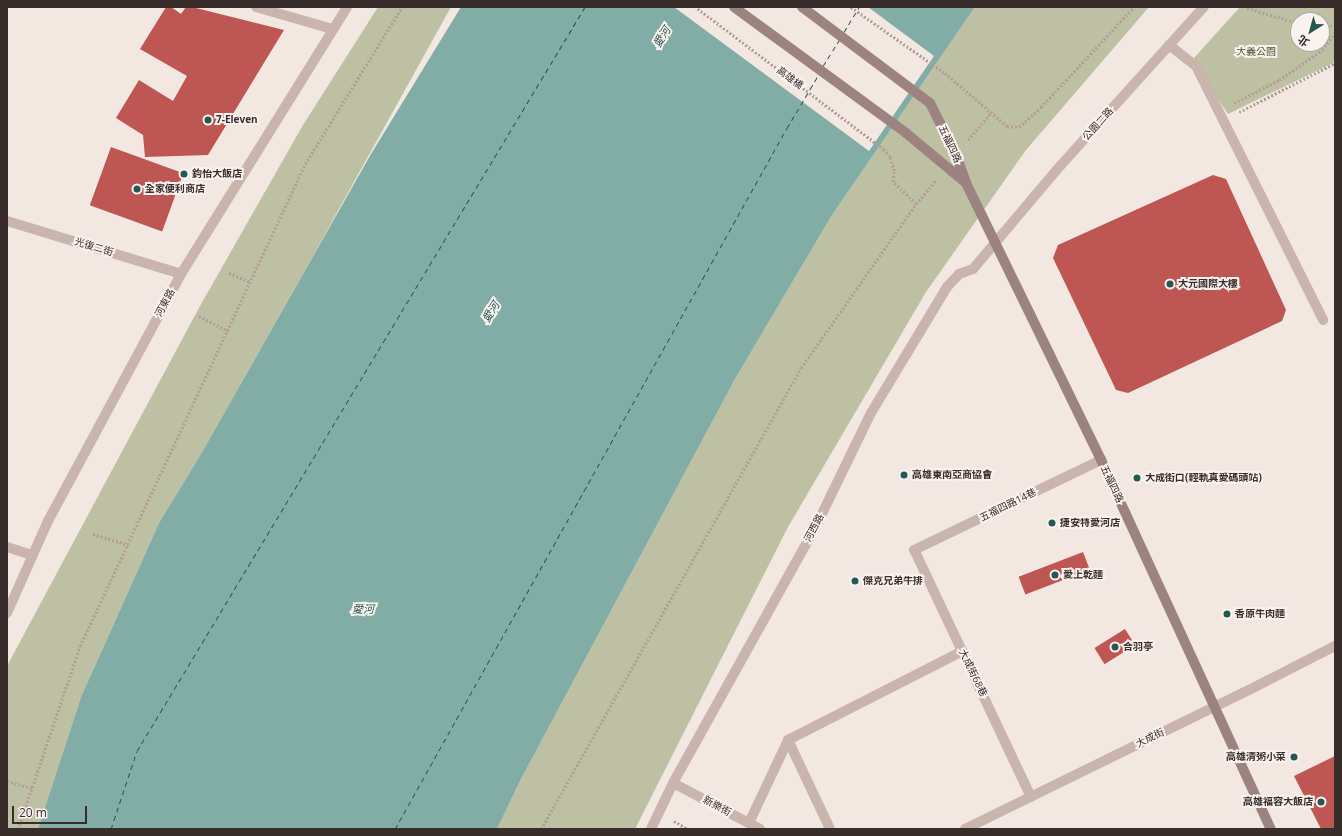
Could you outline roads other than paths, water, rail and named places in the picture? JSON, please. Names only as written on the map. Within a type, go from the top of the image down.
[{"type":"street","points":[[256,7],[332,30]]},
{"type":"street","name":"河東路","points":[[7,612],[48,521],[181,274],[347,7]]},
{"type":"street","name":"五福四路","points":[[734,7],[906,133],[967,185]]},
{"type":"street","name":"五福四路","points":[[802,7],[930,104],[956,155],[967,185],[1101,460],[1271,829]]},
{"type":"street","name":"公園二路","points":[[996,242],[1061,165],[1204,7]]},
{"type":"street","points":[[1169,45],[1196,66],[1222,121],[1323,320]]},
{"type":"street","name":"光復二街","points":[[7,221],[181,274]]},
{"type":"street","name":"河西路","points":[[652,829],[674,782],[817,524],[871,413],[947,287],[959,274],[973,269],[996,242]]},
{"type":"street","name":"五福四路14巷","points":[[914,550],[1101,460]]},
{"type":"street","points":[[7,547],[32,555]]},
{"type":"street","name":"大成街68巷","points":[[914,550],[1031,797]]},
{"type":"street","name":"大成街","points":[[964,829],[982,825],[1031,797],[1335,646]]},
{"type":"street","points":[[749,823],[788,740],[962,651]]},
{"type":"street","points":[[788,740],[830,829]]},
{"type":"street","name":"新樂街","points":[[674,782],[760,829]]},
{"type":"water","name":"愛河","points":[[461,7],[975,7],[832,215],[735,379],[521,779],[497,829],[38,829],[81,697],[159,523],[201,454],[371,154]]},
{"type":"place","name":"7-Eleven","points":[[208,120]]},
{"type":"place","name":"鈞怡大飯店","points":[[184,174]]},
{"type":"place","name":"全家便利商店","points":[[137,189]]},
{"type":"place","name":"大元國際大樓","points":[[1170,284]]},
{"type":"place","name":"高雄東南亞商協會","points":[[904,475]]},
{"type":"place","name":"大成街口(輕軌真愛碼頭站)","points":[[1137,478]]},
{"type":"place","name":"捷安特愛河店","points":[[1052,523]]},
{"type":"place","name":"愛上乾麵","points":[[1055,575]]},
{"type":"place","name":"傑克兄弟牛排","points":[[855,581]]},
{"type":"place","name":"香原牛肉麵","points":[[1227,614]]},
{"type":"place","name":"合羽亭","points":[[1115,647]]},
{"type":"place","name":"高雄清粥小菜","points":[[1294,757]]},
{"type":"place","name":"高雄福容大飯店","points":[[1321,802]]},
{"type":"park label","name":"大義公園","points":[[1256,52]]}]
